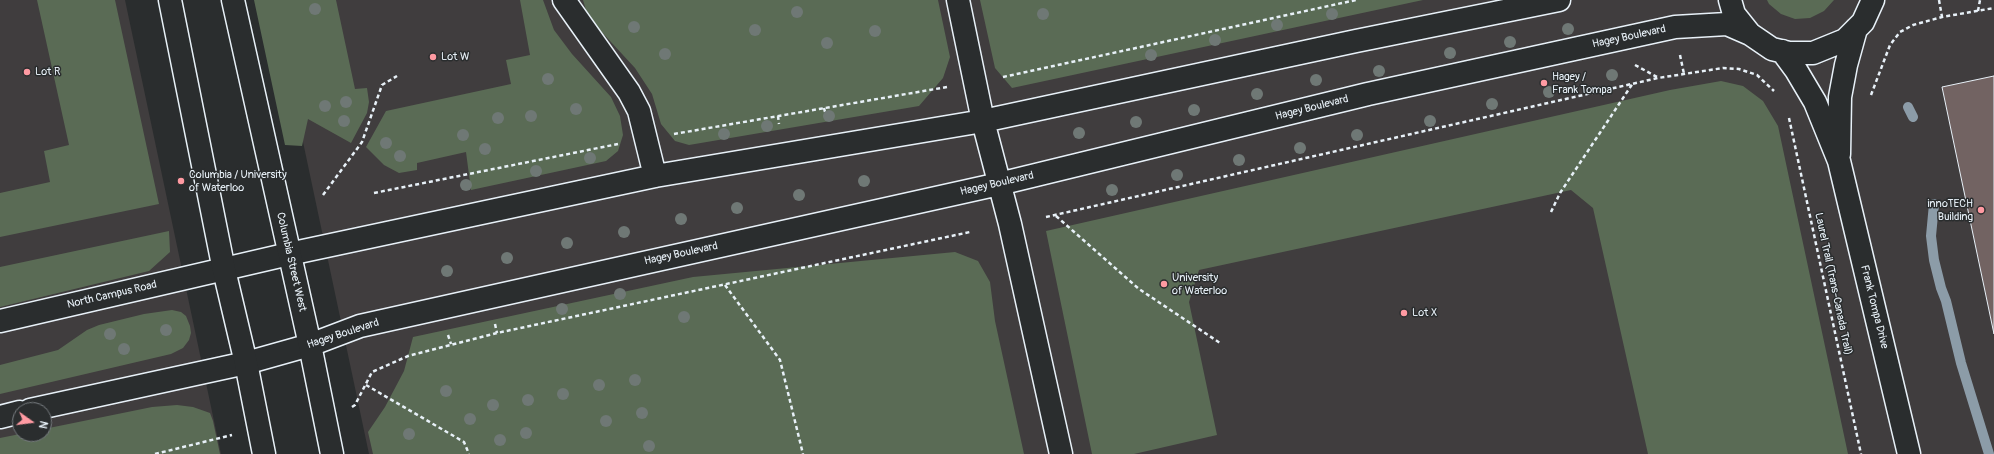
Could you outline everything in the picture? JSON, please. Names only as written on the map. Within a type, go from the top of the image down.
[{"type":"street","points":[[170,0],[224,270],[246,363],[264,454]]},
{"type":"street","name":"Columbia Street West","points":[[232,0],[310,345],[332,454]]},
{"type":"street","points":[[564,0],[629,92],[639,111],[656,176]]},
{"type":"street","points":[[958,0],[983,121],[1010,224],[1061,454]]},
{"type":"street","points":[[224,270],[289,254],[656,176],[983,121],[1356,41],[1560,0]]},
{"type":"street","points":[[1730,0],[1734,14],[1750,34],[1772,49],[1789,53],[1813,53],[1845,40],[1864,22],[1875,2]]},
{"type":"street","name":"Hagey Boulevard","points":[[246,363],[310,345],[360,326],[999,184],[1368,94],[1675,27],[1727,24],[1750,34]]},
{"type":"street","name":"Frank Tompa Drive","points":[[1839,161],[1840,97],[1846,65],[1856,29]]},
{"type":"street","name":"Frank Tompa Drive","points":[[1782,51],[1796,70],[1815,102],[1839,161],[1909,454]]},
{"type":"street","name":"North Campus Road","points":[[0,321],[224,270]]},
{"type":"street","points":[[52,405],[246,363]]},
{"type":"street","points":[[0,417],[12,414]]},
{"type":"path","points":[[374,193],[645,138],[1008,76],[1356,0]]},
{"type":"path","points":[[1939,0],[1942,17]]},
{"type":"path","points":[[1978,11],[1980,0]]},
{"type":"path","points":[[1870,98],[1877,75],[1890,45],[1900,32],[1913,25],[1942,17],[1994,8]]},
{"type":"path","points":[[1680,51],[1684,74]]},
{"type":"path","points":[[1046,217],[1633,83],[1684,74],[1723,68],[1739,69],[1757,75],[1775,92]]},
{"type":"path","points":[[323,195],[362,142],[382,85],[398,76]]},
{"type":"path","points":[[1551,212],[1560,193],[1633,83]]},
{"type":"path","points":[[824,108],[826,116]]},
{"type":"path","name":"Laurel Trail (Trans-Canada Trail)","points":[[1786,112],[1789,118],[1861,454]]},
{"type":"path","points":[[778,116],[779,124]]},
{"type":"path","points":[[1056,215],[1139,289],[1220,343]]},
{"type":"path","points":[[347,408],[355,405],[372,372],[408,356],[497,333],[970,232]]},
{"type":"path","points":[[725,285],[780,360],[803,454]]},
{"type":"path","points":[[495,324],[497,333]]},
{"type":"path","points":[[448,334],[451,344]]},
{"type":"path","points":[[366,385],[464,442],[469,454]]},
{"type":"path","points":[[155,454],[235,435]]},
{"type":"shaded area","points":[[0,0],[125,0],[221,454],[0,454]]},
{"type":"shaded area","name":"University of Waterloo","points":[[273,0],[1994,0],[1994,454],[369,454]]},
{"type":"green space","points":[[37,0],[115,0],[159,204],[0,237],[0,193],[50,182],[44,151],[69,145]]},
{"type":"green space","points":[[254,0],[336,0],[355,89],[367,88],[369,102],[367,113],[351,143],[308,119],[302,146],[285,145]]},
{"type":"green space","points":[[520,0],[543,0],[554,30],[572,54],[611,97],[620,116],[623,135],[618,151],[606,161],[471,190],[466,152],[417,163],[417,170],[399,173],[384,165],[366,147],[386,111],[511,84],[506,60],[530,55]]},
{"type":"green space","points":[[583,0],[938,0],[950,57],[943,78],[919,106],[689,145],[675,141],[661,124],[652,94],[635,68],[598,28],[586,10]]},
{"type":"green space","points":[[980,0],[1423,0],[1012,88],[995,68]]},
{"type":"green space","points":[[1767,0],[1834,0],[1824,11],[1810,18],[1795,19],[1781,14],[1769,4]]},
{"type":"green space","points":[[1721,81],[1743,86],[1763,101],[1778,126],[1848,454],[1648,454],[1593,208],[1571,190],[1199,270],[1189,302],[1217,435],[1134,454],[1092,454],[1046,231],[1670,90]]},
{"type":"green space","points":[[169,231],[170,252],[149,271],[0,307],[0,267]]},
{"type":"green space","points":[[955,252],[978,261],[990,282],[995,321],[1024,454],[373,454],[368,432],[385,407],[404,371],[413,337],[693,277]]},
{"type":"green space","points":[[172,310],[181,312],[186,316],[191,333],[189,340],[183,348],[171,354],[0,394],[0,365],[58,350],[87,330],[99,325],[144,314]]},
{"type":"green space","points":[[177,405],[193,407],[210,413],[220,454],[0,454],[0,438],[12,436],[12,442],[52,442],[52,427],[152,407]]},
{"type":"building","name":"innoTECH Building","points":[[1994,76],[1994,334],[1942,87]]},
{"type":"waterway","points":[[1908,107],[1913,117]]},
{"type":"waterway","points":[[1934,204],[1931,236],[1934,260],[1946,301],[1961,363],[1989,454]]},
{"type":"place","name":"Lot W","points":[[433,57]]},
{"type":"place","name":"Lot R","points":[[27,72]]},
{"type":"place","name":"Hagey / Frank Tompa","points":[[1544,83]]},
{"type":"place","name":"Columbia / University of Waterloo","points":[[181,181]]},
{"type":"place","name":"innoTECH Building","points":[[1981,210]]},
{"type":"place","name":"University of Waterloo","points":[[1164,284]]},
{"type":"place","name":"Lot X","points":[[1404,313]]}]
